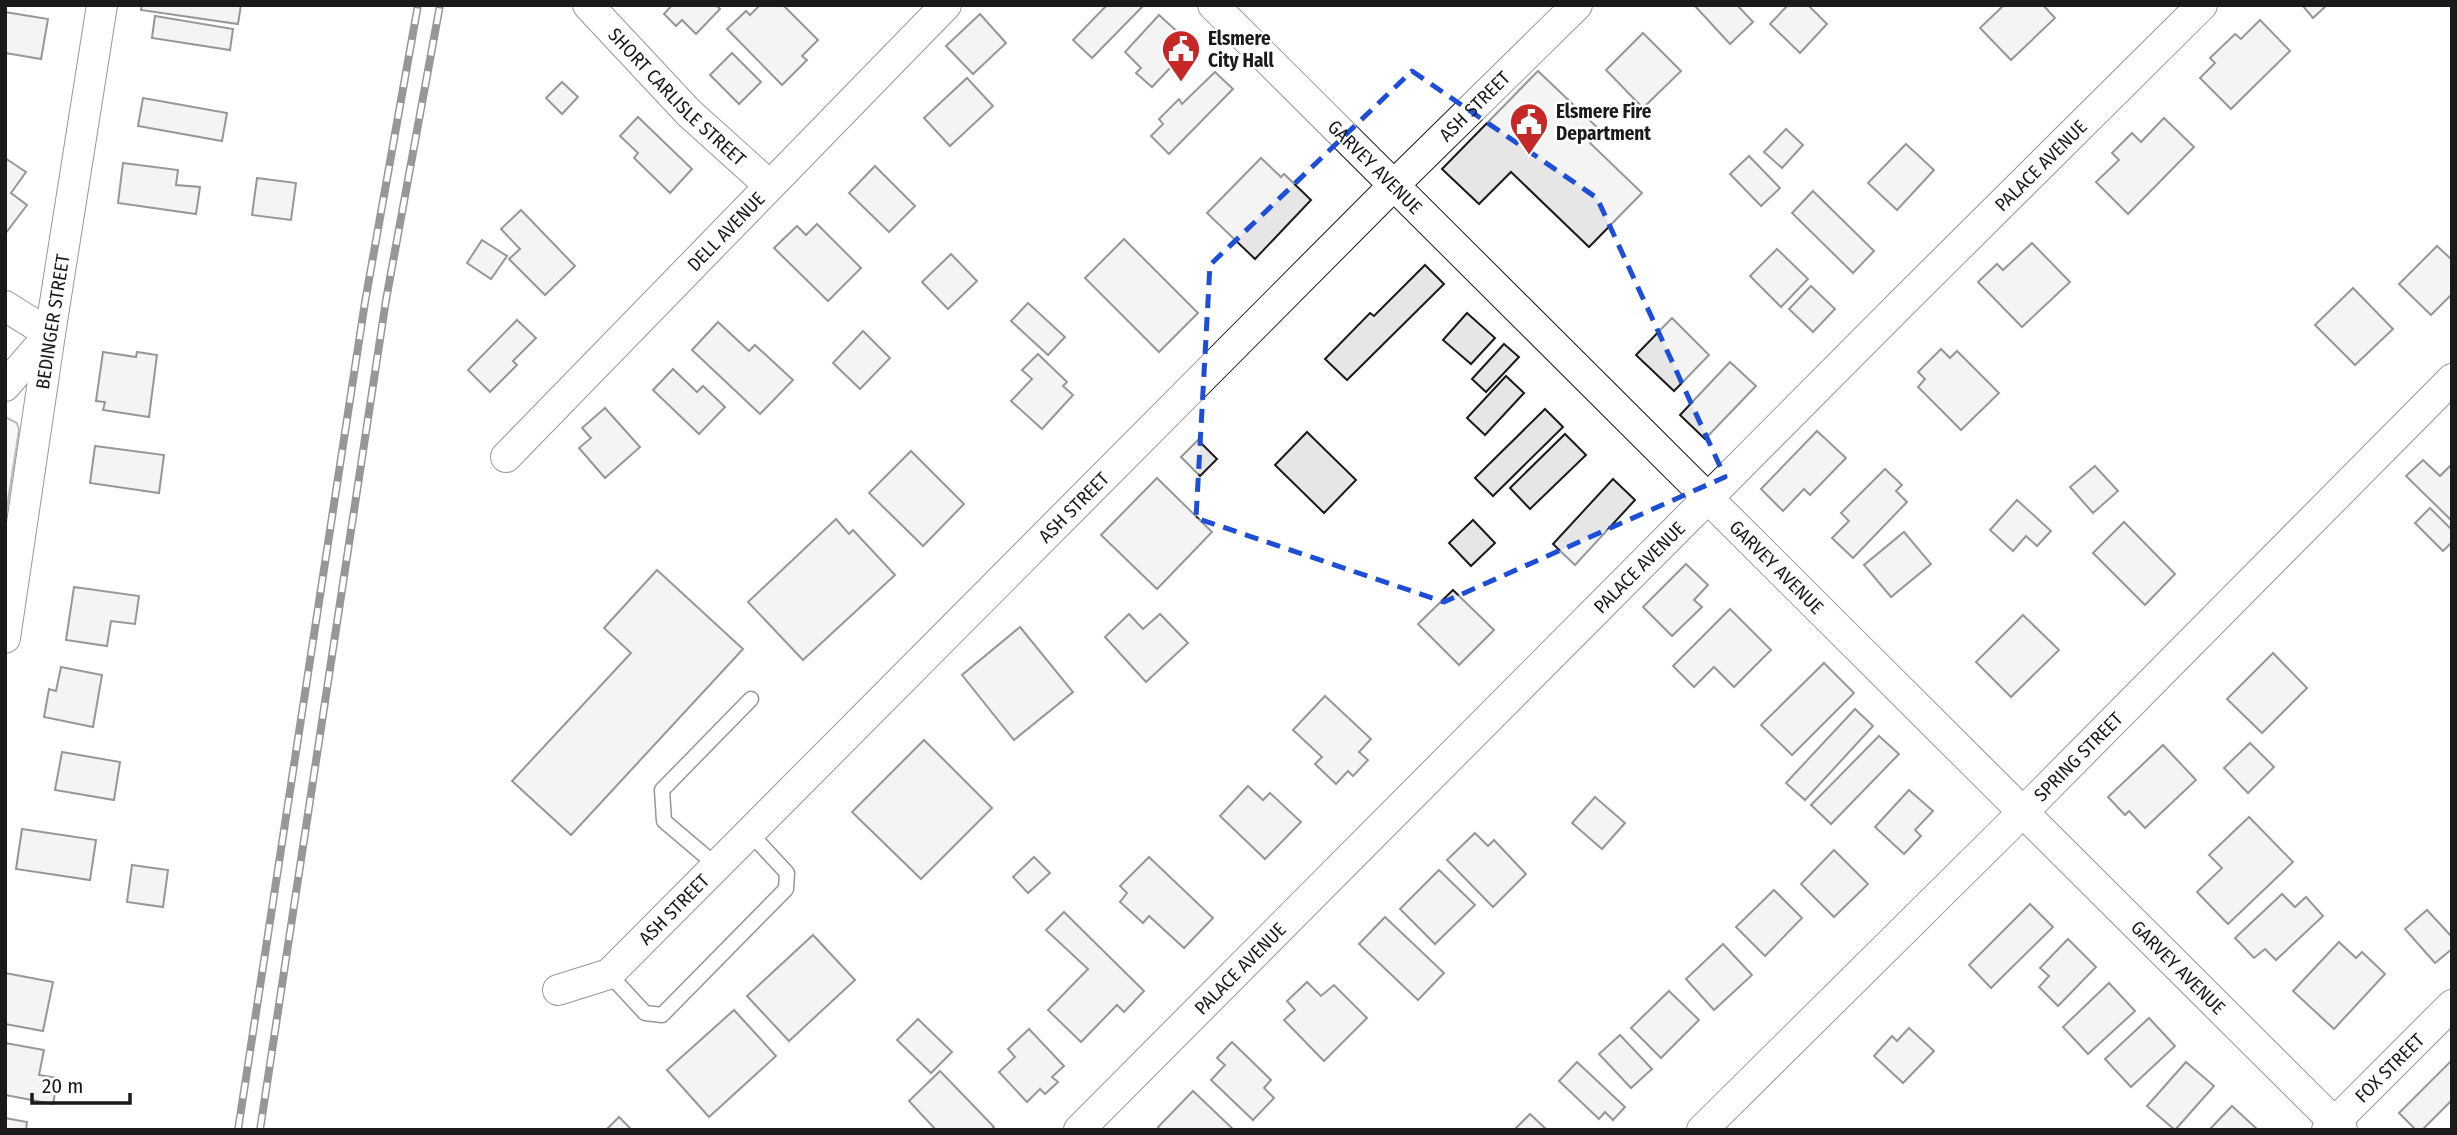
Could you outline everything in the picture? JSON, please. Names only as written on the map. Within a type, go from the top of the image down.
[{"type":"street","name":"BEDINGER STREET","points":[[5,638],[102,5]]},
{"type":"street","name":"SHORT CARLISLE STREET","points":[[588,5],[689,113],[769,185]]},
{"type":"street","name":"DELL AVENUE","points":[[506,457],[946,5]]},
{"type":"street","name":"GARVEY AVENUE","points":[[1213,5],[2334,1127]]},
{"type":"street","name":"ASH STREET","points":[[558,990],[609,974],[1393,186],[1577,5]]},
{"type":"street","name":"PALACE AVENUE","points":[[1079,1130],[2202,5]]},
{"type":"street","points":[[5,306],[50,334],[5,386]]},
{"type":"street","name":"SPRING STREET","points":[[1702,1130],[2022,813],[2452,379]]},
{"type":"street","name":"FOX STREET","points":[[2334,1127],[2452,1005]]},
{"type":"lane","points":[[717,866],[664,821],[662,790],[751,699]]},
{"type":"lane","points":[[609,974],[645,1013],[662,1015],[786,888],[787,873],[750,833]]},
{"type":"highlighted area","points":[[1412,71],[1597,198],[1725,477],[1444,602],[1196,518],[1210,265]]},
{"type":"shaded area","points":[[5,417],[17,423],[19,430],[5,520]]},
{"type":"building","points":[[142,5],[241,5],[238,24],[141,10]]},
{"type":"building","points":[[672,5],[716,5],[720,9],[696,34],[682,20],[676,26],[664,14]]},
{"type":"building","points":[[760,5],[783,5],[818,40],[802,56],[807,60],[782,85],[727,29],[746,11],[750,15]]},
{"type":"building","points":[[1107,5],[1144,5],[1092,58],[1073,40]]},
{"type":"building","points":[[1694,5],[1737,5],[1753,22],[1730,44]]},
{"type":"building","points":[[1788,5],[1808,5],[1827,24],[1800,53],[1770,24]]},
{"type":"building","points":[[2004,5],[2043,5],[2055,18],[2011,60],[1980,28]]},
{"type":"building","points":[[2302,5],[2327,5],[2313,18]]},
{"type":"building","points":[[5,12],[48,19],[41,59],[5,53]]},
{"type":"building","points":[[980,14],[1006,43],[973,74],[946,46]]},
{"type":"building","points":[[1159,15],[1192,45],[1152,87],[1136,73],[1141,68],[1125,52]]},
{"type":"building","points":[[155,16],[233,29],[230,50],[152,38]]},
{"type":"building","points":[[2260,20],[2290,51],[2231,109],[2200,78],[2215,63],[2210,58],[2235,34],[2241,39]]},
{"type":"building","points":[[1643,33],[1681,71],[1643,108],[1606,70]]},
{"type":"building","points":[[732,53],[761,82],[739,104],[710,75]]},
{"type":"building","name":"Elsmere Fire Department","points":[[1538,71],[1601,131],[1590,143],[1642,193],[1589,247],[1511,172],[1479,204],[1442,169]]},
{"type":"building","points":[[1215,72],[1233,89],[1169,154],[1151,136],[1163,124],[1159,119],[1179,99],[1182,104]]},
{"type":"building","points":[[967,78],[993,106],[950,146],[924,118]]},
{"type":"building","points":[[562,82],[578,97],[562,114],[546,98]]},
{"type":"building","points":[[143,98],[227,113],[222,141],[138,126]]},
{"type":"building","points":[[638,117],[692,169],[670,193],[634,158],[638,153],[620,136]]},
{"type":"building","points":[[2164,118],[2194,147],[2128,214],[2096,182],[2119,160],[2112,153],[2132,133],[2141,142]]},
{"type":"building","points":[[1786,129],[1803,145],[1782,168],[1764,152]]},
{"type":"building","points":[[1906,144],[1934,170],[1897,210],[1868,183]]},
{"type":"building","points":[[1749,156],[1780,188],[1761,206],[1730,174]]},
{"type":"building","points":[[5,158],[26,172],[11,193],[27,205],[5,234]]},
{"type":"building","points":[[1261,158],[1281,177],[1284,174],[1311,200],[1255,259],[1207,213]]},
{"type":"building","points":[[123,163],[178,170],[176,185],[200,187],[196,214],[118,203]]},
{"type":"building","points":[[875,166],[915,206],[889,232],[849,193]]},
{"type":"building","points":[[257,178],[296,183],[291,220],[252,215]]},
{"type":"building","points":[[1813,191],[1874,251],[1853,273],[1792,213]]},
{"type":"building","points":[[521,210],[575,266],[545,295],[509,259],[520,249],[501,229]]},
{"type":"building","points":[[817,224],[861,268],[828,301],[774,248],[797,226],[806,235]]},
{"type":"building","points":[[1124,239],[1198,313],[1159,352],[1085,278]]},
{"type":"building","points":[[482,240],[507,256],[491,279],[467,263]]},
{"type":"building","points":[[2032,243],[2070,282],[2022,327],[1978,282],[1997,264],[2003,270]]},
{"type":"building","points":[[2437,246],[2452,260],[2452,294],[2431,315],[2399,284]]},
{"type":"building","points":[[1777,249],[1808,279],[1781,307],[1750,276]]},
{"type":"building","points":[[951,254],[977,281],[948,309],[922,282]]},
{"type":"building","points":[[1425,265],[1444,284],[1347,380],[1325,359],[1370,313],[1374,316]]},
{"type":"building","points":[[1811,286],[1835,309],[1813,332],[1789,309]]},
{"type":"building","points":[[2353,288],[2393,329],[2355,365],[2315,325]]},
{"type":"building","points":[[1028,303],[1065,337],[1048,355],[1011,321]]},
{"type":"building","points":[[1467,313],[1495,338],[1471,364],[1443,340]]},
{"type":"building","points":[[1672,318],[1709,355],[1674,391],[1636,355]]},
{"type":"building","points":[[517,320],[536,338],[513,361],[517,365],[490,392],[468,370]]},
{"type":"building","points":[[718,322],[749,351],[755,345],[793,380],[760,414],[692,350]]},
{"type":"building","points":[[863,331],[890,358],[860,389],[833,363]]},
{"type":"building","points":[[1504,344],[1519,357],[1486,392],[1472,379]]},
{"type":"building","points":[[1941,349],[1950,358],[1957,351],[1999,393],[1961,430],[1918,387],[1925,379],[1918,372]]},
{"type":"building","points":[[103,352],[136,357],[137,352],[157,355],[149,417],[103,410],[105,402],[96,401]]},
{"type":"building","points":[[1038,354],[1067,382],[1063,386],[1073,395],[1042,429],[1011,401],[1032,379],[1022,370]]},
{"type":"building","points":[[1730,362],[1756,386],[1705,439],[1680,415]]},
{"type":"building","points":[[673,369],[697,392],[703,386],[725,407],[699,434],[653,390]]},
{"type":"building","points":[[1506,376],[1524,393],[1485,435],[1467,418]]},
{"type":"building","points":[[605,408],[640,447],[605,478],[579,448],[591,438],[582,428]]},
{"type":"building","points":[[1545,409],[1563,427],[1493,496],[1475,478]]},
{"type":"building","points":[[1817,431],[1846,458],[1810,495],[1804,489],[1783,511],[1761,489]]},
{"type":"building","points":[[1307,432],[1356,480],[1324,513],[1275,465]]},
{"type":"building","points":[[1565,434],[1586,455],[1530,509],[1510,488]]},
{"type":"building","points":[[1198,440],[1217,459],[1200,476],[1181,457]]},
{"type":"building","points":[[95,446],[164,455],[159,493],[90,483]]},
{"type":"building","points":[[911,451],[964,504],[923,546],[869,493]]},
{"type":"building","points":[[2423,460],[2440,476],[2450,466],[2452,468],[2452,521],[2406,476]]},
{"type":"building","points":[[2095,466],[2118,491],[2093,513],[2070,487]]},
{"type":"building","points":[[1885,469],[1902,485],[1896,491],[1907,502],[1853,558],[1832,538],[1849,521],[1841,513]]},
{"type":"building","points":[[1157,478],[1212,532],[1157,589],[1101,535]]},
{"type":"building","points":[[1613,479],[1635,500],[1575,565],[1553,544]]},
{"type":"building","points":[[2017,500],[2051,531],[2037,546],[2026,536],[2013,551],[1990,530]]},
{"type":"building","points":[[2430,508],[2452,530],[2452,542],[2443,551],[2415,523]]},
{"type":"building","points":[[836,519],[849,534],[853,530],[895,575],[803,660],[748,602]]},
{"type":"building","points":[[1473,520],[1495,543],[1471,566],[1449,543]]},
{"type":"building","points":[[2124,522],[2175,574],[2145,605],[2093,553]]},
{"type":"building","points":[[1904,532],[1931,564],[1891,597],[1864,565]]},
{"type":"building","points":[[1686,564],[1708,585],[1694,600],[1702,607],[1672,636],[1643,607]]},
{"type":"building","points":[[657,570],[743,649],[571,835],[512,781],[631,653],[604,628]]},
{"type":"building","points":[[74,587],[139,596],[135,624],[111,621],[107,646],[66,640]]},
{"type":"building","points":[[1453,590],[1494,630],[1459,665],[1418,624]]},
{"type":"building","points":[[1730,609],[1771,650],[1734,687],[1714,667],[1694,687],[1673,666]]},
{"type":"building","points":[[1129,614],[1143,629],[1160,614],[1188,643],[1146,682],[1105,637]]},
{"type":"building","points":[[2023,615],[2059,650],[2011,697],[1976,662]]},
{"type":"building","points":[[1020,627],[1073,692],[1014,740],[962,675]]},
{"type":"building","points":[[2273,653],[2307,688],[2262,733],[2227,699]]},
{"type":"building","points":[[1824,663],[1854,693],[1792,755],[1761,725]]},
{"type":"building","points":[[61,667],[102,675],[93,727],[44,717],[49,689],[56,691]]},
{"type":"building","points":[[1325,696],[1371,739],[1359,752],[1368,760],[1353,776],[1348,771],[1336,784],[1315,764],[1322,757],[1293,730]]},
{"type":"building","points":[[1855,709],[1873,726],[1805,800],[1786,783]]},
{"type":"building","points":[[1879,736],[1899,754],[1831,824],[1811,805]]},
{"type":"building","points":[[924,740],[992,808],[921,879],[852,812]]},
{"type":"building","points":[[2250,743],[2274,767],[2248,793],[2224,768]]},
{"type":"building","points":[[2163,745],[2196,780],[2145,828],[2129,811],[2125,815],[2108,797]]},
{"type":"building","points":[[62,752],[120,762],[114,800],[55,790]]},
{"type":"building","points":[[1248,786],[1263,800],[1270,793],[1301,822],[1265,859],[1220,816]]},
{"type":"building","points":[[1909,790],[1933,811],[1915,830],[1921,836],[1904,854],[1875,827]]},
{"type":"building","points":[[1595,797],[1625,823],[1602,849],[1572,823]]},
{"type":"building","points":[[2249,817],[2293,862],[2228,924],[2197,892],[2222,868],[2209,855]]},
{"type":"building","points":[[22,829],[96,840],[90,880],[16,869]]},
{"type":"building","points":[[1475,833],[1488,846],[1494,840],[1526,874],[1493,907],[1447,860]]},
{"type":"building","points":[[1834,850],[1868,884],[1834,917],[1801,884]]},
{"type":"building","points":[[1034,857],[1050,873],[1028,893],[1013,877]]},
{"type":"building","points":[[1149,857],[1213,918],[1184,948],[1149,916],[1143,923],[1120,902],[1127,893],[1120,886]]},
{"type":"building","points":[[132,865],[168,870],[163,907],[127,902]]},
{"type":"building","points":[[1439,870],[1475,905],[1435,944],[1400,909]]},
{"type":"building","points":[[1774,890],[1802,918],[1765,956],[1736,927]]},
{"type":"building","points":[[2282,894],[2295,907],[2306,897],[2323,916],[2276,960],[2265,949],[2254,958],[2235,938]]},
{"type":"building","points":[[2030,904],[2053,927],[1991,988],[1969,965]]},
{"type":"building","points":[[2427,910],[2452,937],[2452,949],[2435,963],[2405,929]]},
{"type":"building","points":[[1064,912],[1144,991],[1124,1012],[1117,1005],[1081,1042],[1048,1010],[1088,969],[1046,930]]},
{"type":"building","points":[[1385,917],[1444,973],[1418,1000],[1359,944]]},
{"type":"building","points":[[813,935],[855,980],[789,1041],[747,996]]},
{"type":"building","points":[[2068,939],[2096,967],[2058,1006],[2039,987],[2049,976],[2040,968]]},
{"type":"building","points":[[2339,942],[2356,958],[2362,952],[2385,974],[2334,1029],[2293,991]]},
{"type":"building","points":[[1723,944],[1752,975],[1714,1010],[1686,979]]},
{"type":"building","points":[[5,973],[53,982],[43,1031],[5,1024]]},
{"type":"building","points":[[1307,982],[1321,996],[1334,985],[1367,1018],[1324,1061],[1284,1020],[1295,1010],[1287,1001]]},
{"type":"building","points":[[2109,983],[2135,1011],[2088,1054],[2063,1027]]},
{"type":"building","points":[[1669,991],[1699,1020],[1661,1058],[1631,1028]]},
{"type":"building","points":[[734,1010],[776,1056],[709,1117],[667,1070]]},
{"type":"building","points":[[2149,1018],[2175,1046],[2131,1087],[2105,1059]]},
{"type":"building","points":[[918,1019],[952,1052],[931,1073],[897,1040]]},
{"type":"building","points":[[1909,1028],[1934,1051],[1903,1083],[1874,1056],[1892,1036],[1897,1041]]},
{"type":"building","points":[[1029,1029],[1064,1066],[1052,1077],[1058,1082],[1045,1094],[1040,1089],[1027,1102],[999,1072],[1015,1057],[1008,1049]]},
{"type":"building","points":[[1620,1035],[1652,1069],[1631,1088],[1599,1054]]},
{"type":"building","points":[[1232,1042],[1271,1080],[1264,1088],[1274,1098],[1253,1120],[1211,1080],[1225,1065],[1217,1058]]},
{"type":"building","points":[[5,1043],[44,1050],[39,1075],[58,1078],[53,1104],[5,1095]]},
{"type":"building","points":[[2451,1061],[2452,1100],[2422,1130],[2416,1130],[2399,1113]]},
{"type":"building","points":[[1577,1062],[1625,1107],[1613,1120],[1605,1112],[1599,1119],[1559,1081]]},
{"type":"building","points":[[2186,1062],[2214,1086],[2175,1130],[2147,1106]]},
{"type":"building","points":[[940,1071],[994,1127],[991,1130],[936,1130],[909,1101]]},
{"type":"building","points":[[1193,1091],[1234,1130],[1160,1130],[1158,1127]]},
{"type":"building","points":[[2232,1106],[2257,1129],[2209,1130]]},
{"type":"building","points":[[1530,1114],[1547,1130],[1514,1130]]},
{"type":"building","points":[[619,1117],[632,1130],[606,1130]]},
{"type":"building","points":[[5,1118],[27,1122],[26,1130],[5,1130]]},
{"type":"railway","points":[[238,1130],[365,302],[418,5]]},
{"type":"railway","points":[[260,1130],[386,300],[440,5]]},
{"type":"place","name":"Elsmere City Hall","points":[[1181,83]]},
{"type":"place","name":"Elsmere Fire Department","points":[[1529,156]]}]
